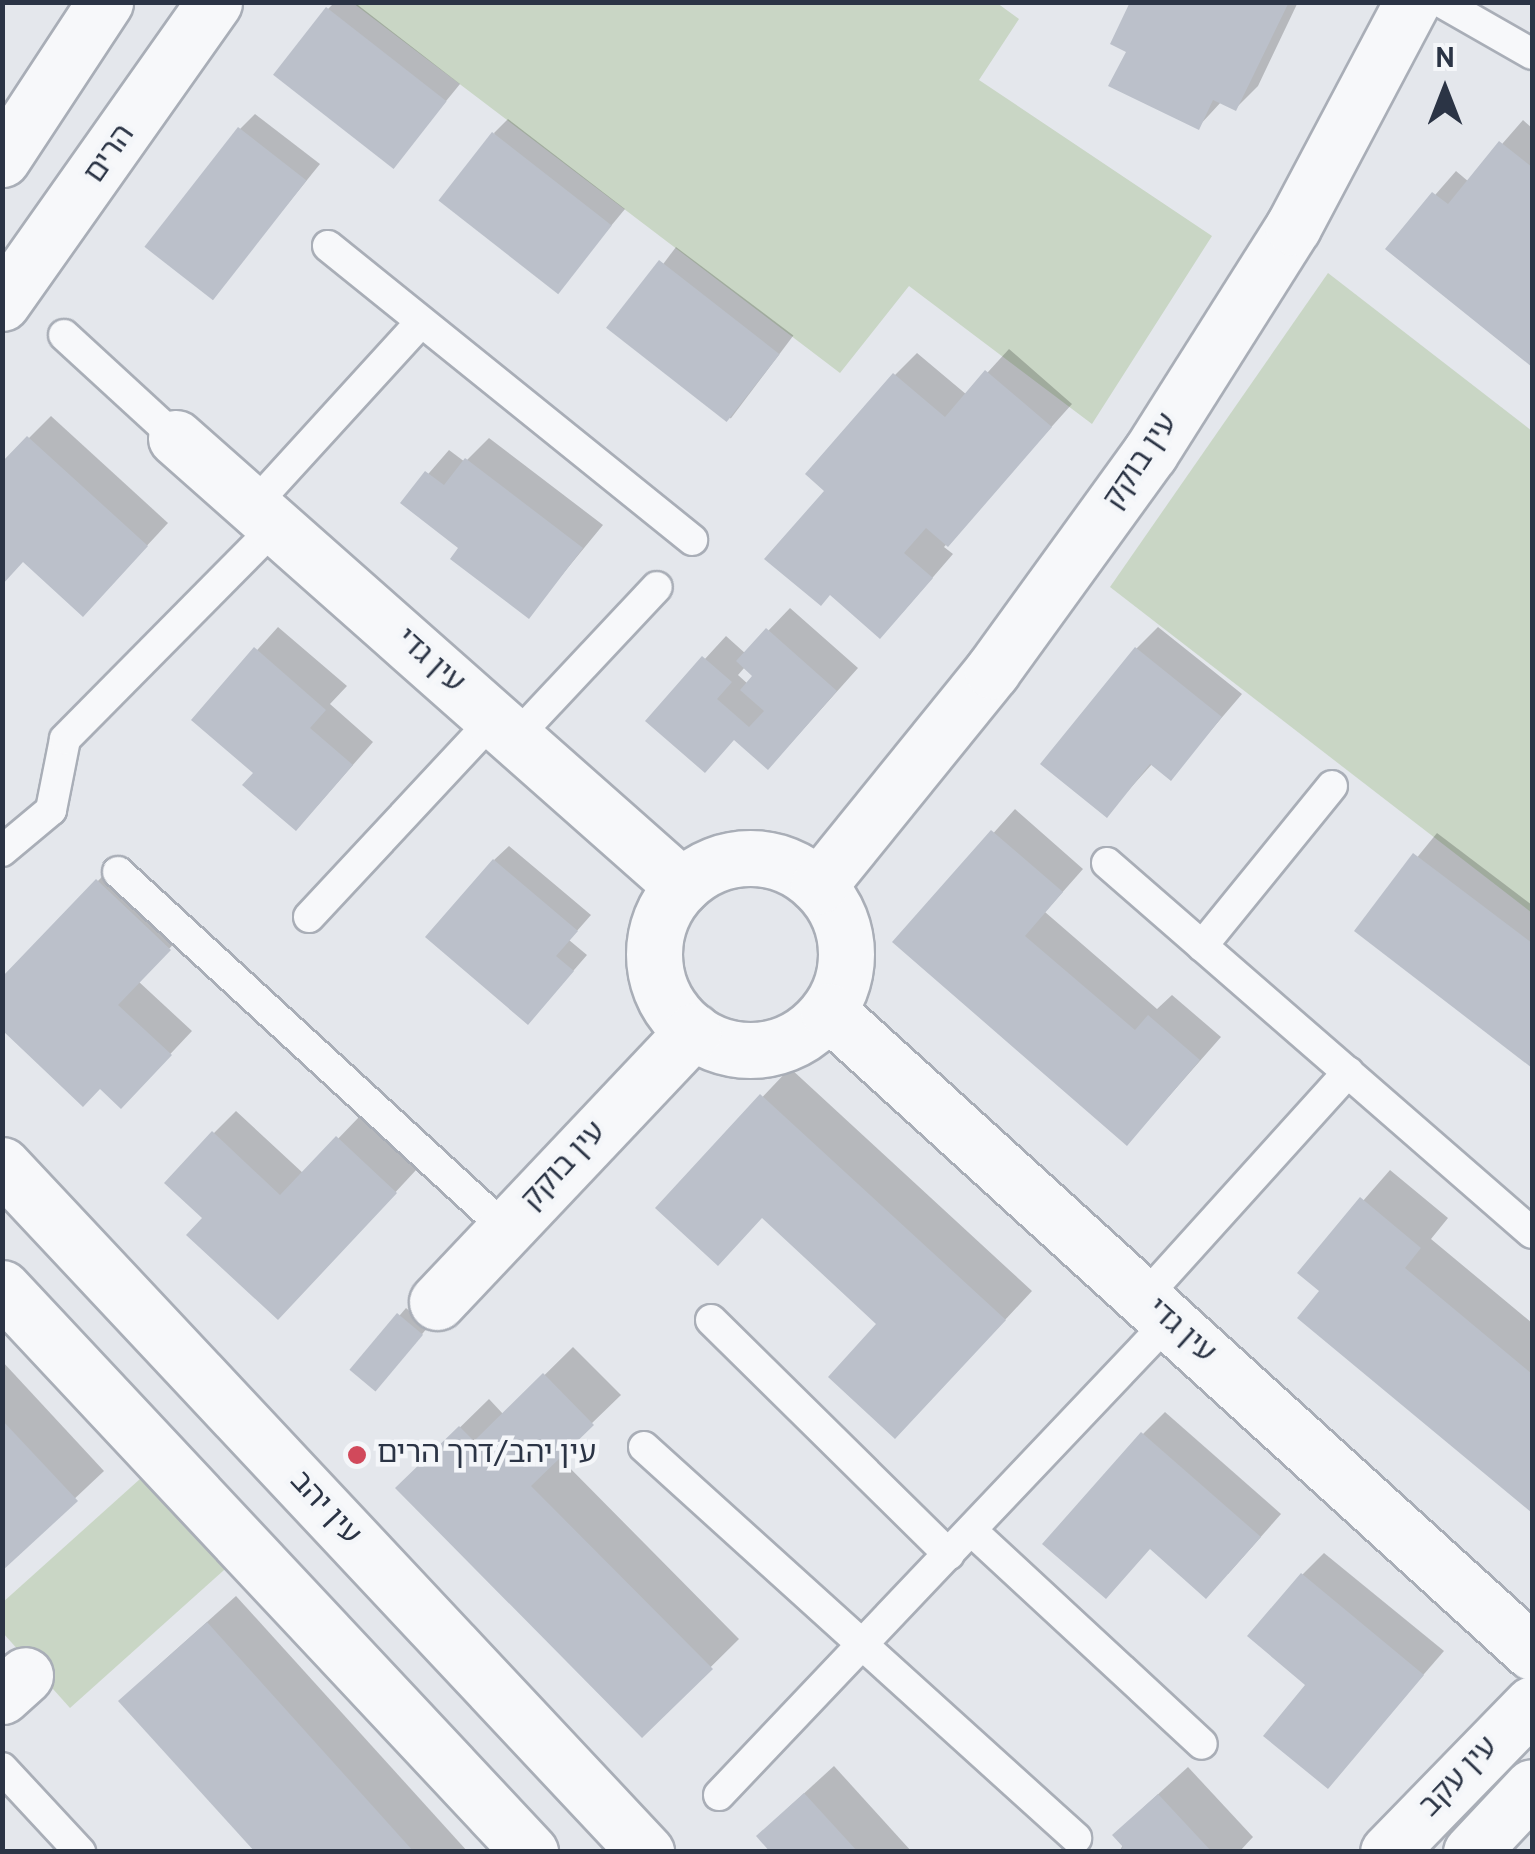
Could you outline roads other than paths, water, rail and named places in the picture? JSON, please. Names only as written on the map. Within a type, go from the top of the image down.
[{"type":"street","points":[[2,158],[104,2]]},
{"type":"street","name":"הרים","points":[[2,303],[214,2]]},
{"type":"street","name":"עין בוקק","points":[[818,886],[992,672],[1150,454],[1293,227],[1412,2]]},
{"type":"street","name":"עין גדי","points":[[176,438],[682,886]]},
{"type":"street","points":[[750,859],[780,863],[818,886],[836,910],[846,954],[828,1011],[794,1040],[765,1048],[719,1045],[693,1031],[664,998],[653,954],[658,924],[682,886],[719,863],[750,859]]},
{"type":"street","name":"עין גדי","points":[[828,1011],[1532,1652]]},
{"type":"street","name":"עין בוקק","points":[[437,1302],[693,1031]]},
{"type":"street","name":"עין יהב","points":[[2,1166],[646,1852]]},
{"type":"street","points":[[2,1288],[530,1852]]},
{"type":"street","name":"עין עקב","points":[[1388,1852],[1532,1704]]},
{"type":"street","name":"עין עקב","points":[[1471,1852],[1532,1787]]},
{"type":"lane","points":[[1440,2],[1532,54]]},
{"type":"lane","points":[[328,246],[692,540]]},
{"type":"lane","points":[[2,851],[51,810],[65,739],[265,516],[421,322]]},
{"type":"lane","points":[[64,335],[176,438]]},
{"type":"lane","points":[[309,917],[657,587]]},
{"type":"lane","points":[[1202,946],[1332,786]]},
{"type":"lane","points":[[1107,863],[1532,1232]]},
{"type":"lane","points":[[118,872],[506,1230]]},
{"type":"lane","points":[[719,1796],[972,1531],[1348,1072]]},
{"type":"lane","points":[[711,1320],[950,1555]]},
{"type":"lane","points":[[644,1446],[1076,1838]]},
{"type":"lane","points":[[972,1531],[1202,1744]]},
{"type":"lane","points":[[2,1768],[80,1852]]},
{"type":"place","name":"עין יהב/דרך הרים","points":[[357,1455]]}]
